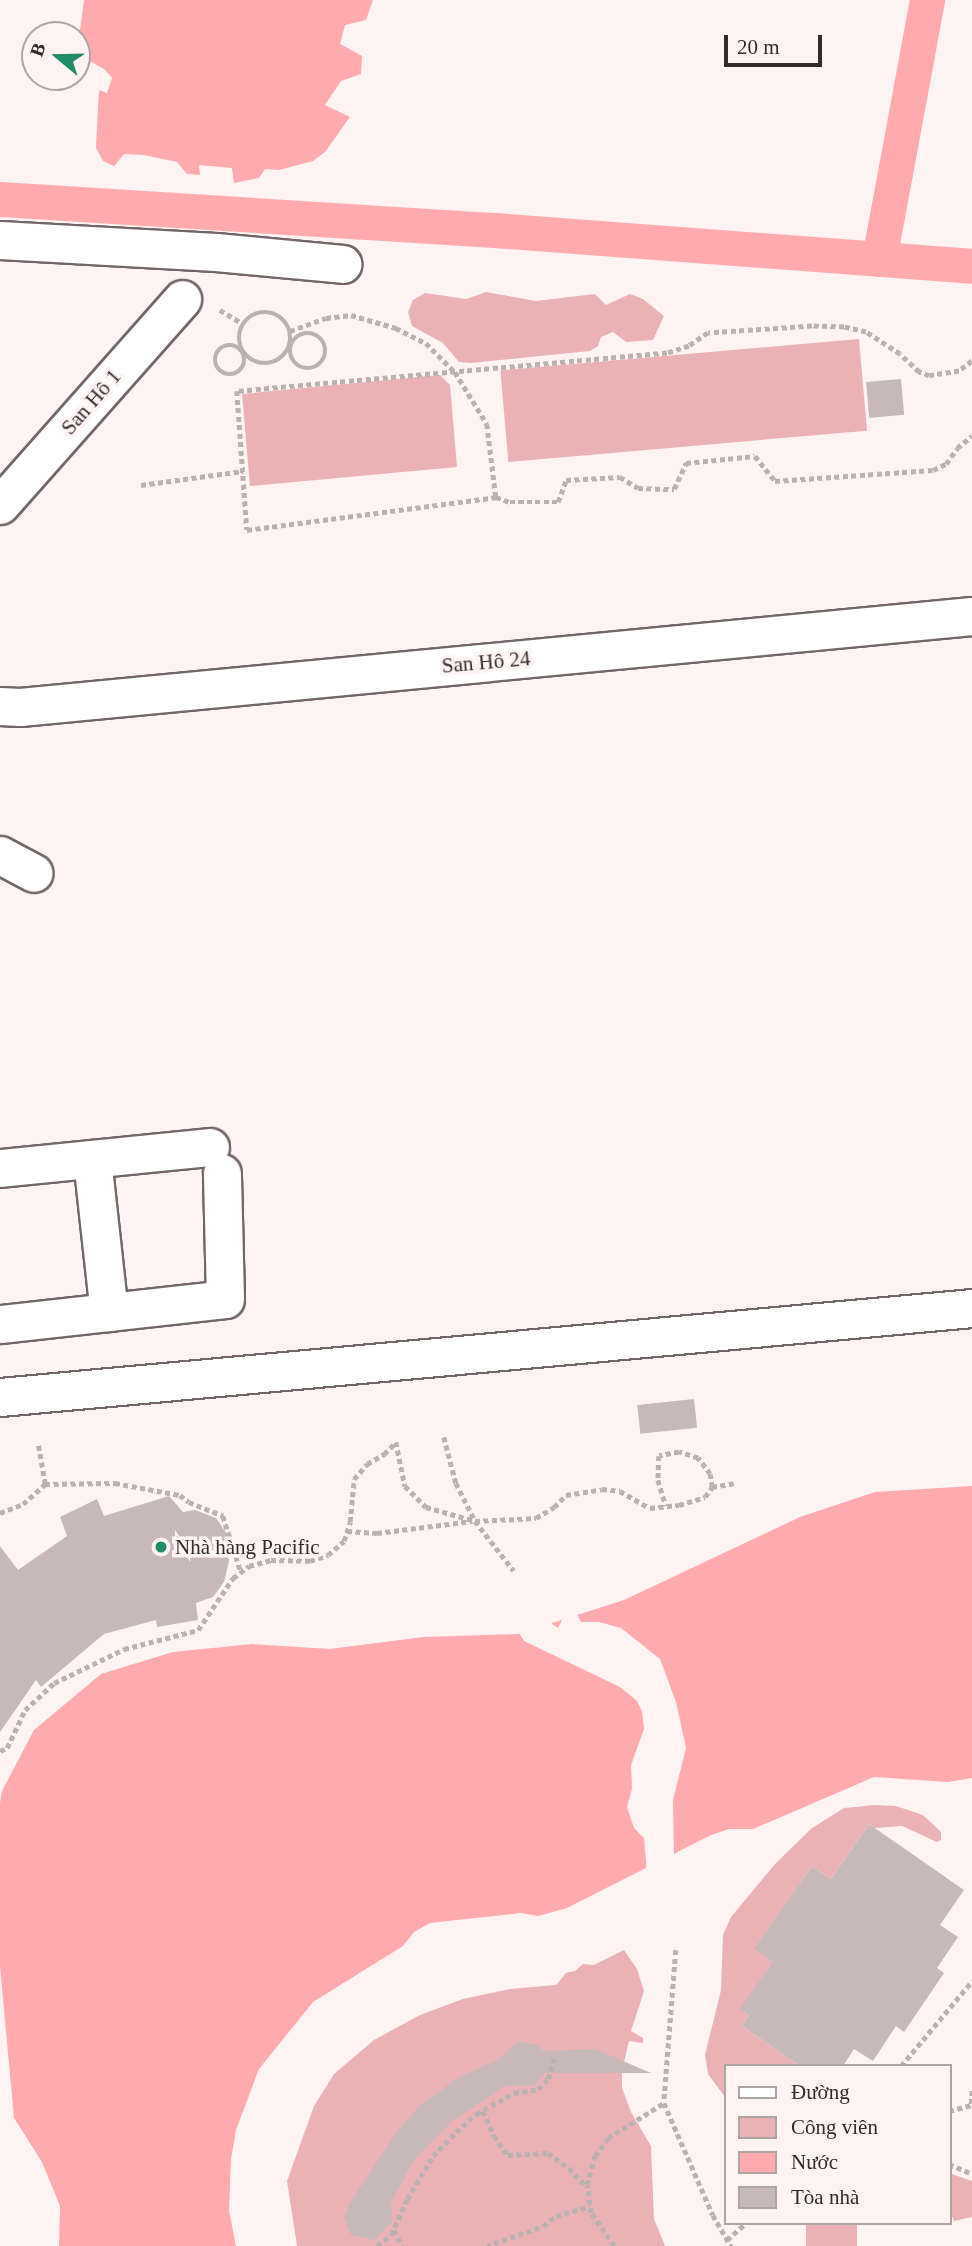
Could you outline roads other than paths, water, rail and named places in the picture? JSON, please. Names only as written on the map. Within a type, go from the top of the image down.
[{"type":"street","points":[[0,240],[216,252],[342,264]]},
{"type":"street","name":"San Hô 1","points":[[0,505],[182,299]]},
{"type":"street","name":"San Hô 24","points":[[0,706],[34,705],[972,616]]},
{"type":"street","points":[[0,855],[34,873]]},
{"type":"street","points":[[92,1159],[109,1312]]},
{"type":"street","points":[[0,1168],[92,1159],[216,1160],[225,1299],[0,1324]]},
{"type":"street","points":[[0,1397],[972,1308]]},
{"type":"water","points":[[84,0],[373,0],[366,20],[345,25],[340,44],[362,56],[361,74],[341,81],[325,105],[350,117],[325,152],[313,161],[279,170],[265,169],[259,178],[234,183],[232,168],[199,165],[200,175],[187,174],[177,162],[144,155],[124,154],[114,166],[103,161],[96,148],[99,90],[107,93],[112,78],[104,69],[91,62],[91,21],[81,21]]},
{"type":"water","points":[[972,1486],[972,1778],[948,1782],[874,1777],[753,1829],[729,1829],[711,1835],[567,1908],[538,1916],[521,1913],[430,1923],[414,1932],[403,1946],[313,2002],[259,2069],[236,2130],[231,2159],[229,2211],[236,2246],[59,2246],[60,2206],[42,2162],[14,2118],[0,1966],[0,1803],[2,1791],[34,1730],[101,1674],[173,1652],[252,1644],[330,1649],[424,1637],[518,1634],[624,1600],[800,1517],[875,1492]]},
{"type":"waterway","points":[[879,259],[927,0]]},
{"type":"waterway","points":[[0,199],[495,230],[972,266]]},
{"type":"place","name":"Nhà hàng Pacific","points":[[161,1547]]}]
